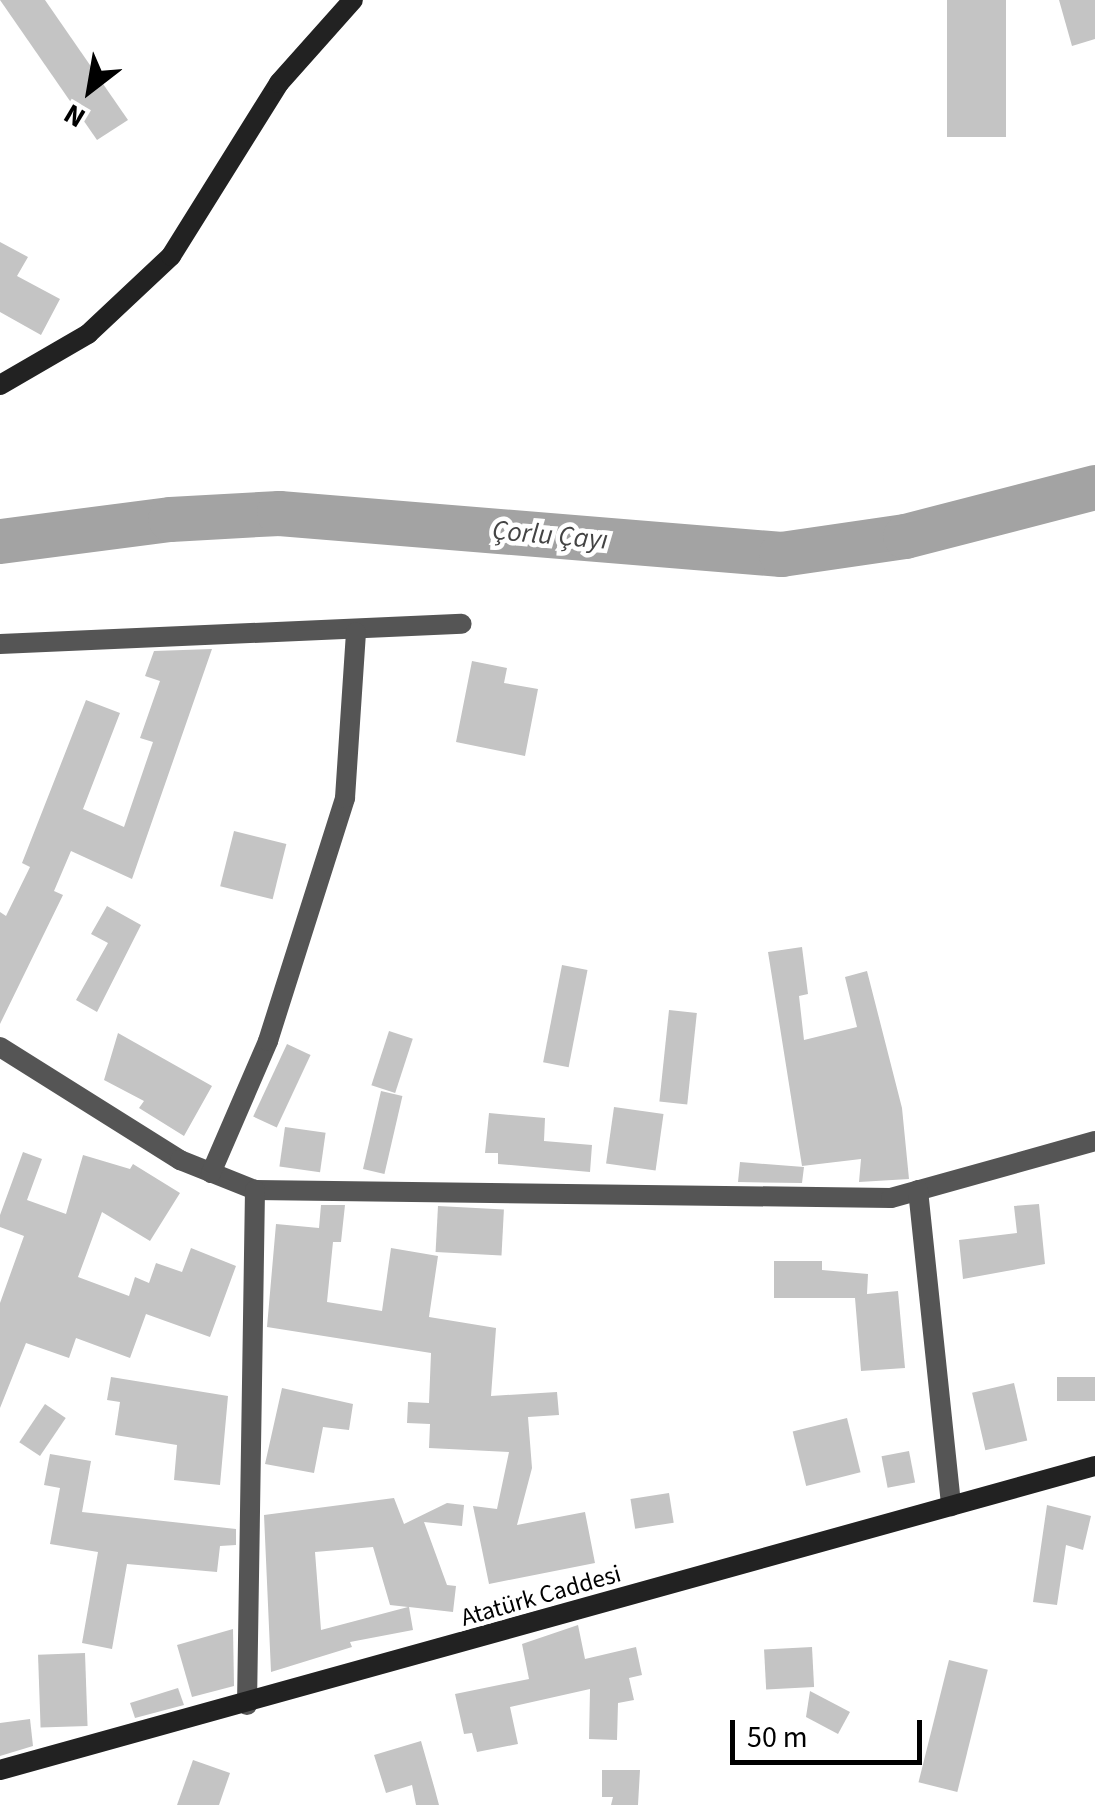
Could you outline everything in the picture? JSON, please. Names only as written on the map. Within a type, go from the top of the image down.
[{"type":"street","points":[[0,385],[88,334],[171,256],[279,84],[343,5]]},
{"type":"street","points":[[0,644],[356,632],[462,624]]},
{"type":"street","points":[[212,1173],[268,1041],[345,798],[356,632]]},
{"type":"street","points":[[0,1047],[180,1160],[255,1190],[890,1198],[1095,1142]]},
{"type":"street","points":[[226,1138],[234,1181]]},
{"type":"street","points":[[246,1705],[255,1190]]},
{"type":"street","points":[[918,1190],[951,1506]]},
{"type":"street","name":"Atatürk Caddesi","points":[[0,1770],[246,1705],[1095,1466]]},
{"type":"building","points":[[0,0],[45,0],[128,120],[97,140]]},
{"type":"building","points":[[947,0],[1006,0],[1006,137],[947,137]]},
{"type":"building","points":[[1059,0],[1095,0],[1095,39],[1072,46]]},
{"type":"building","points":[[0,242],[28,257],[17,276],[60,299],[41,335],[0,312]]},
{"type":"building","points":[[212,649],[132,879],[71,851],[54,891],[63,895],[0,1024],[0,912],[6,916],[30,867],[22,863],[86,700],[120,713],[83,809],[124,827],[153,742],[140,738],[160,681],[145,676],[154,651]]},
{"type":"building","points":[[472,661],[507,668],[504,683],[538,689],[525,756],[456,742]]},
{"type":"building","points":[[234,831],[286,844],[273,899],[220,886]]},
{"type":"building","points":[[107,906],[141,925],[97,1012],[76,1000],[108,943],[91,934]]},
{"type":"building","points":[[802,947],[808,994],[799,996],[804,1040],[857,1027],[845,977],[867,971],[902,1108],[909,1179],[859,1182],[861,1159],[802,1166],[768,952]]},
{"type":"building","points":[[562,965],[588,970],[569,1067],[543,1062]]},
{"type":"building","points":[[669,1010],[697,1013],[687,1104],[659,1101]]},
{"type":"building","points":[[389,1031],[413,1039],[395,1093],[371,1085]]},
{"type":"building","points":[[118,1033],[212,1086],[184,1136],[139,1108],[144,1101],[104,1080]]},
{"type":"building","points":[[287,1044],[311,1055],[277,1127],[253,1117]]},
{"type":"building","points":[[381,1091],[402,1096],[384,1174],[363,1169]]},
{"type":"building","points":[[614,1107],[664,1114],[656,1170],[606,1163]]},
{"type":"building","points":[[489,1113],[545,1118],[544,1141],[592,1145],[590,1172],[498,1164],[498,1153],[485,1153]]},
{"type":"building","points":[[285,1127],[326,1133],[320,1172],[279,1167]]},
{"type":"building","points":[[23,1152],[42,1159],[27,1200],[66,1214],[83,1155],[130,1169],[133,1164],[180,1193],[150,1241],[102,1212],[78,1277],[129,1296],[135,1277],[149,1283],[156,1263],[182,1272],[191,1248],[236,1266],[210,1337],[146,1314],[130,1358],[76,1338],[69,1358],[26,1343],[0,1408],[0,1303],[24,1236],[0,1227],[0,1215]]},
{"type":"building","points":[[740,1162],[804,1167],[802,1183],[738,1182]]},
{"type":"building","points":[[1039,1204],[1045,1264],[963,1279],[959,1240],[1017,1233],[1014,1206]]},
{"type":"building","points":[[321,1205],[345,1205],[341,1242],[333,1242],[327,1302],[382,1311],[391,1248],[438,1256],[429,1317],[496,1328],[491,1396],[557,1392],[559,1415],[528,1417],[532,1468],[517,1525],[585,1512],[595,1563],[489,1584],[473,1506],[497,1509],[509,1452],[429,1448],[430,1424],[407,1423],[408,1402],[429,1403],[431,1353],[267,1327],[276,1224],[319,1228]]},
{"type":"building","points":[[438,1206],[504,1209],[502,1255],[436,1252]]},
{"type":"building","points":[[774,1261],[822,1261],[822,1270],[868,1274],[867,1294],[898,1291],[905,1368],[861,1371],[855,1298],[774,1298]]},
{"type":"building","points":[[111,1377],[228,1396],[220,1485],[174,1480],[177,1445],[115,1435],[120,1402],[107,1400]]},
{"type":"building","points":[[1057,1377],[1095,1377],[1095,1401],[1057,1401]]},
{"type":"building","points":[[1014,1383],[1027,1440],[985,1450],[972,1393]]},
{"type":"building","points":[[282,1388],[353,1404],[349,1430],[323,1427],[314,1473],[265,1464]]},
{"type":"building","points":[[45,1404],[66,1418],[40,1456],[19,1442]]},
{"type":"building","points":[[847,1418],[861,1472],[806,1486],[793,1432]]},
{"type":"building","points":[[909,1451],[915,1482],[888,1488],[882,1456]]},
{"type":"building","points":[[50,1454],[91,1461],[82,1512],[236,1529],[236,1545],[220,1546],[217,1572],[127,1564],[112,1649],[82,1643],[98,1552],[50,1544],[60,1488],[44,1485]]},
{"type":"building","points":[[669,1493],[674,1523],[635,1529],[630,1499]]},
{"type":"building","points":[[394,1498],[404,1524],[447,1503],[464,1505],[462,1526],[424,1522],[447,1585],[456,1586],[453,1612],[409,1607],[413,1630],[350,1642],[352,1647],[271,1672],[264,1515]],"holes":[[[373,1547],[390,1605],[408,1607],[321,1630],[315,1552]]]},
{"type":"building","points":[[1047,1505],[1091,1516],[1083,1550],[1066,1545],[1057,1605],[1033,1602]]},
{"type":"building","points":[[578,1625],[585,1659],[636,1647],[642,1675],[629,1678],[634,1700],[618,1703],[617,1740],[589,1739],[590,1689],[510,1707],[518,1744],[477,1752],[472,1733],[464,1734],[455,1694],[529,1679],[522,1644]]},
{"type":"building","points":[[233,1629],[234,1686],[192,1697],[177,1645]]},
{"type":"building","points":[[812,1647],[814,1687],[766,1689],[764,1650]]},
{"type":"building","points":[[85,1653],[88,1726],[41,1728],[38,1655]]},
{"type":"building","points":[[949,1660],[988,1670],[957,1792],[919,1782]]},
{"type":"building","points":[[178,1688],[184,1705],[135,1718],[130,1703]]},
{"type":"building","points":[[810,1691],[850,1712],[838,1734],[806,1717]]},
{"type":"building","points":[[30,1719],[33,1746],[0,1756],[0,1723]]},
{"type":"building","points":[[421,1741],[439,1805],[416,1805],[412,1785],[386,1793],[374,1755]]},
{"type":"building","points":[[193,1760],[230,1773],[219,1805],[177,1805]]},
{"type":"building","points":[[602,1770],[640,1770],[638,1805],[611,1805],[613,1797],[602,1797]]},
{"type":"waterway","name":"Çorlu Çayı","points":[[0,541],[170,519],[279,513],[781,554],[905,536],[1095,487]]}]
